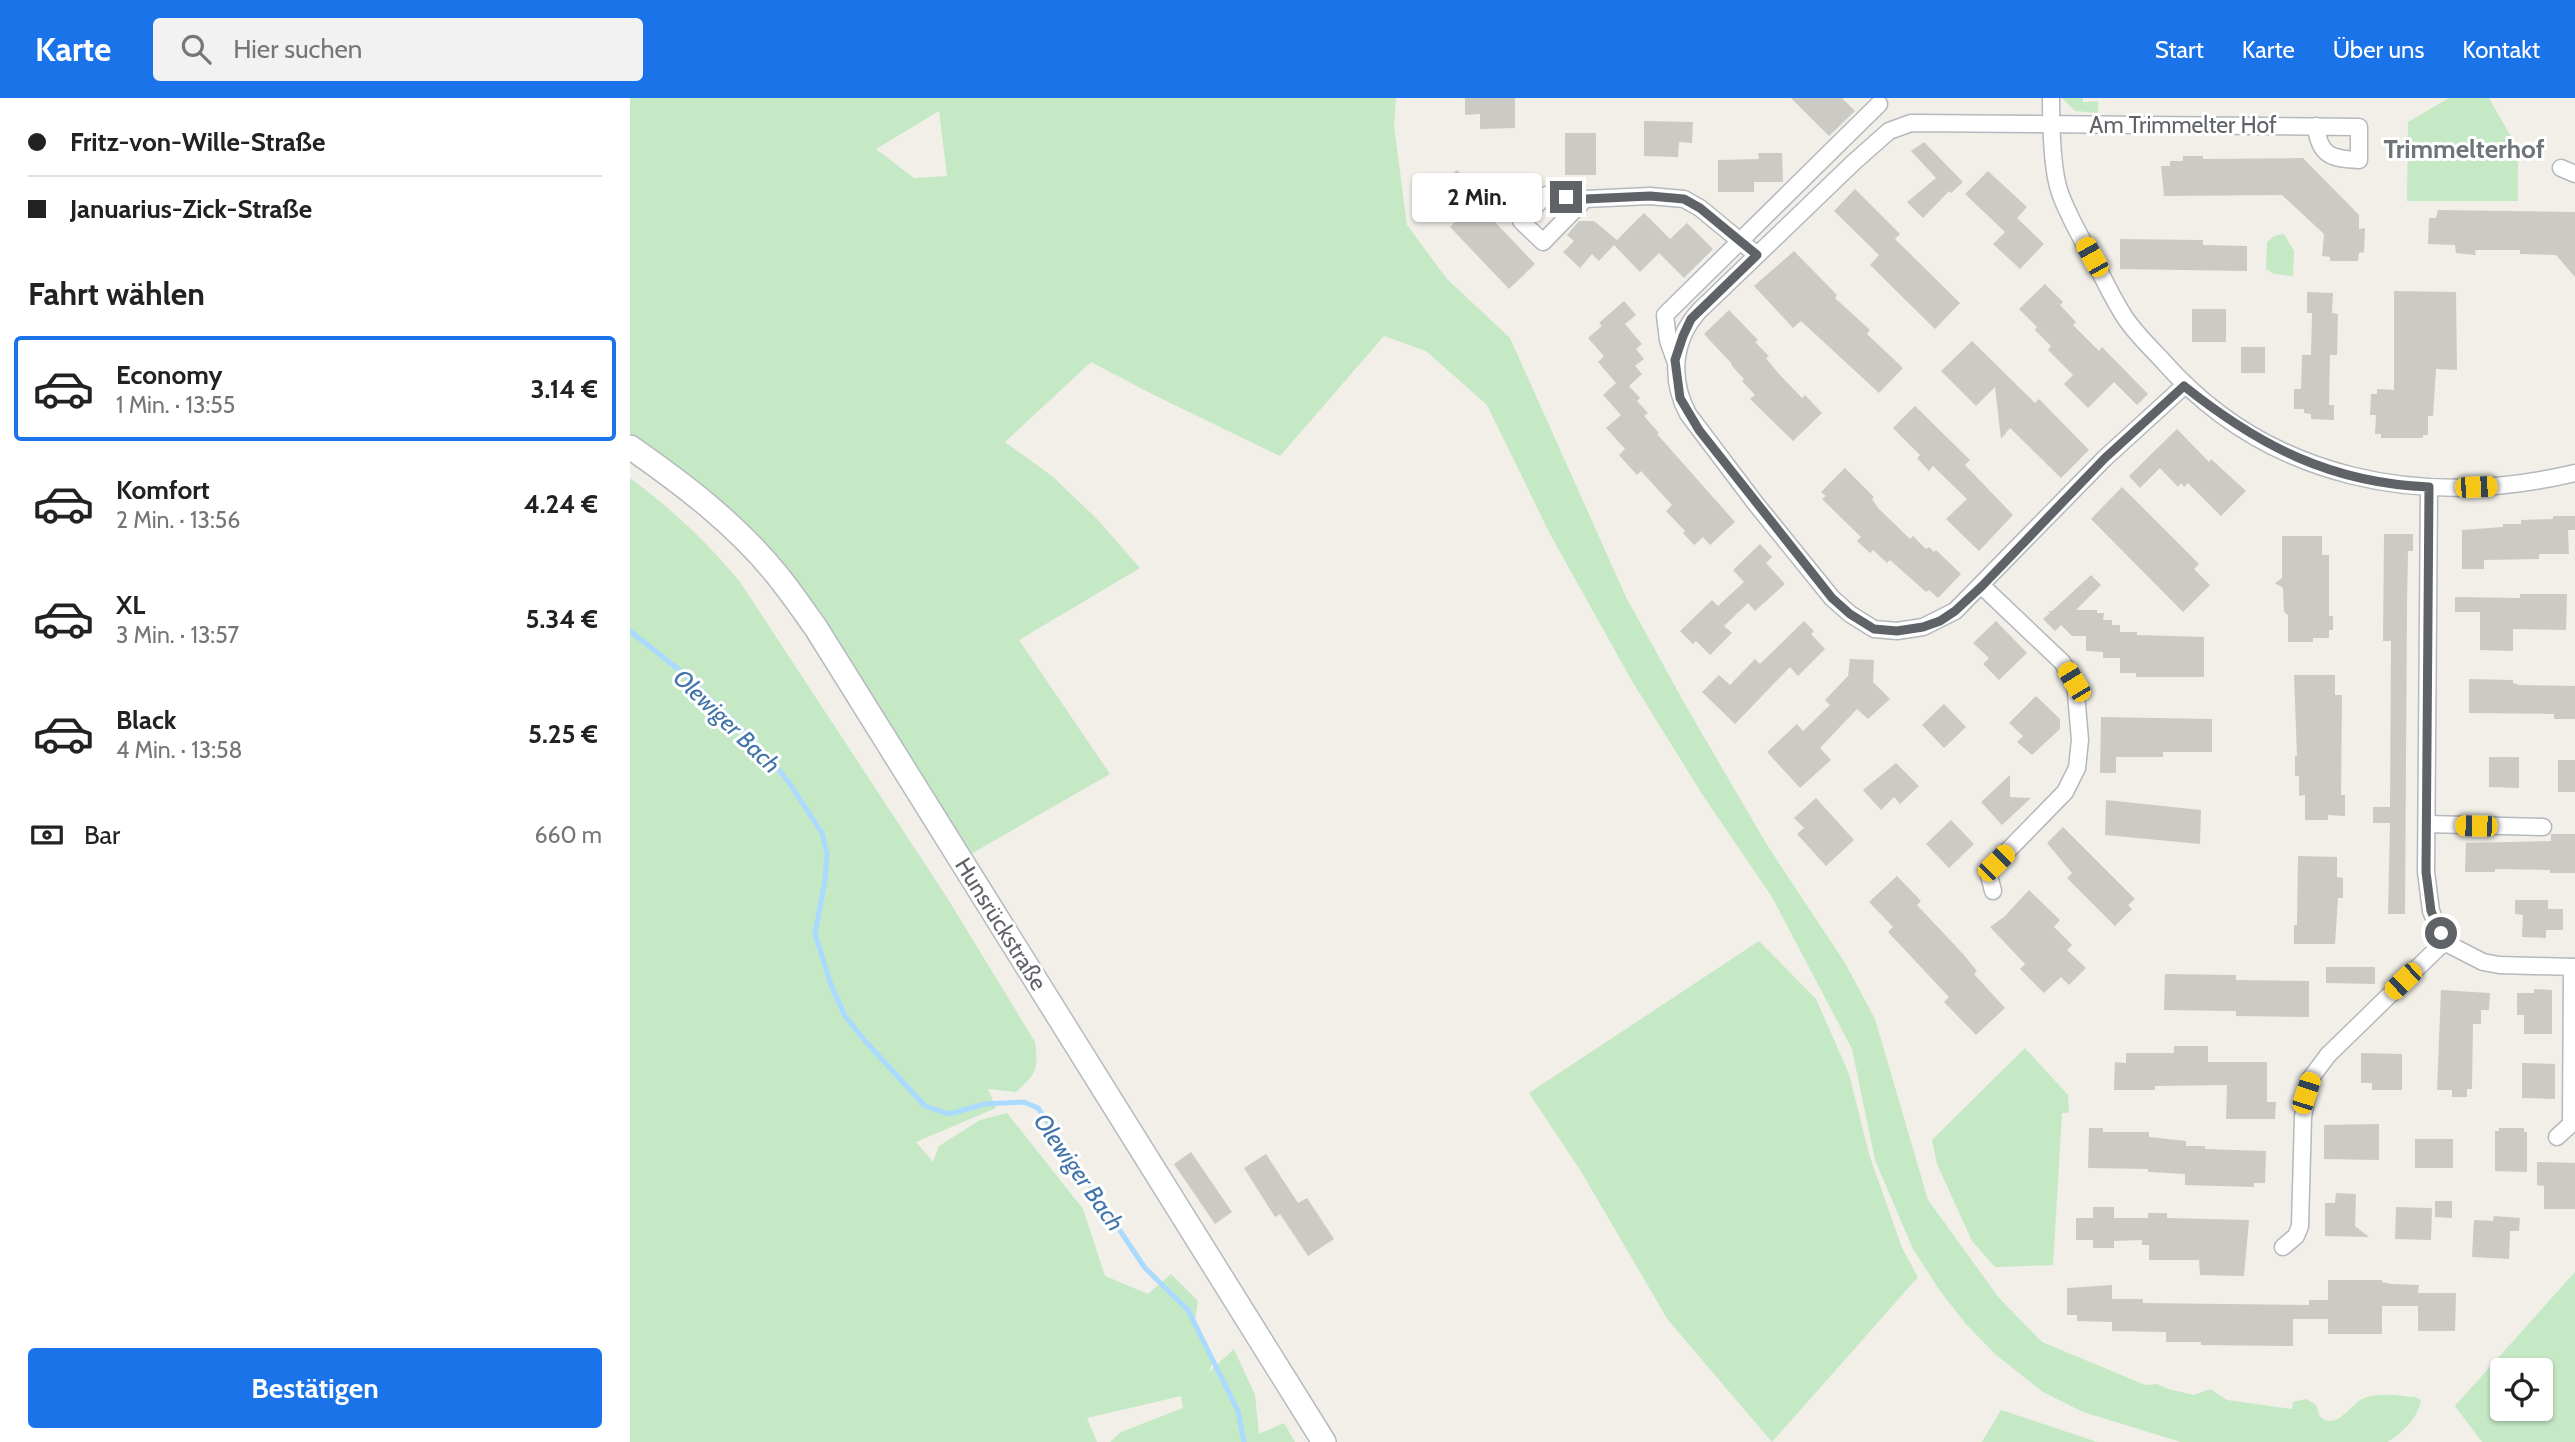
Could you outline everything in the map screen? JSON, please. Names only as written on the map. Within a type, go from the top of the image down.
[{"type":"main road","name":"Hunsrückstraße","points":[[630,447],[682,484],[734,529],[777,575],[816,628],[1324,1442]]},
{"type":"street","points":[[2051,98],[2051,124],[2059,191],[2081,237],[2125,318],[2184,386],[2221,415],[2288,455],[2367,481],[2397,486],[2494,487],[2575,473]]},
{"type":"street","points":[[1675,360],[1691,319],[1871,146],[1889,131],[1901,126],[1876,101],[1740,242],[1665,314],[1680,398],[1693,422],[1832,598],[1850,614],[1874,629],[1897,631],[1923,627],[1955,611],[2105,458],[2184,386]]},
{"type":"street","name":"Am Trimmelter Hof","points":[[1901,126],[1942,122],[2316,126]]},
{"type":"street","points":[[1585,199],[1650,196],[1684,199],[1700,208],[1757,255]]},
{"type":"street","points":[[2429,487],[2427,892],[2431,911],[2445,942],[2483,962],[2498,965],[2574,967],[2571,1124],[2557,1137]]},
{"type":"street","points":[[1982,586],[2062,662],[2074,682],[2080,740],[2077,768],[2065,792],[1988,871],[1993,891]]},
{"type":"street","points":[[2427,824],[2543,827]]},
{"type":"street","points":[[2283,1247],[2296,1236],[2300,1226],[2303,1117],[2311,1079],[2328,1055],[2445,942]]},
{"type":"green space","points":[[630,98],[1396,98],[1394,126],[1407,225],[1447,279],[1510,338],[1626,597],[1767,845],[1845,963],[1875,1019],[1928,1200],[1999,1298],[2042,1342],[2145,1385],[2157,1384],[2194,1395],[2210,1389],[2227,1400],[2292,1409],[2293,1402],[2306,1399],[2315,1404],[2320,1417],[2328,1421],[2339,1418],[2364,1398],[2376,1395],[2415,1397],[2421,1400],[2417,1413],[2404,1429],[2388,1442],[2181,1442],[2083,1412],[2043,1392],[1995,1354],[1966,1324],[1940,1291],[1913,1249],[1875,1160],[1852,1049],[1772,897],[1702,794],[1632,681],[1550,534],[1487,405],[1426,351],[1384,336],[1280,456],[1091,362],[1005,442],[1052,476],[1097,519],[1140,568],[1019,640],[1110,774],[971,854],[808,598],[746,525],[667,459],[630,434]],"holes":[[[939,111],[947,176],[914,178],[876,149]]]},
{"type":"green space","points":[[2062,98],[2083,98],[2083,102],[2098,101],[2098,113],[2075,111]]},
{"type":"green space","points":[[2449,98],[2489,98],[2518,149],[2518,201],[2407,201],[2408,122]]},
{"type":"green space","points":[[2284,234],[2294,251],[2293,276],[2274,274],[2266,269],[2267,242],[2274,236]]},
{"type":"green space","points":[[630,478],[688,527],[740,582],[946,896],[1035,1042],[1037,1059],[1034,1071],[1016,1092],[988,1089],[996,1108],[916,1142],[933,1162],[939,1146],[980,1120],[1007,1113],[1083,1209],[1105,1276],[1148,1294],[1171,1274],[1198,1301],[1194,1328],[1213,1362],[1208,1373],[1234,1349],[1255,1395],[1259,1434],[1284,1423],[1295,1442],[1110,1442],[1121,1432],[1183,1408],[1181,1396],[1087,1418],[1097,1442],[630,1442]]},
{"type":"green space","points":[[1759,941],[1816,999],[1849,1074],[1869,1154],[1902,1248],[1918,1277],[1772,1442],[1668,1320],[1582,1173],[1529,1093]]},
{"type":"green space","points":[[2025,1048],[2068,1095],[2069,1113],[2062,1113],[2053,1265],[1995,1267],[1972,1241],[1937,1164],[1932,1140]]},
{"type":"green space","points":[[2575,1272],[2575,1442],[2482,1442],[2455,1406],[2490,1367],[2490,1421],[2553,1421],[2553,1358],[2498,1358]]},
{"type":"green space","points":[[2001,1410],[2097,1442],[1982,1442]]},
{"type":"building","points":[[1465,98],[1515,98],[1515,128],[1480,129],[1480,114],[1465,115]]},
{"type":"building","points":[[1791,98],[1842,98],[1855,111],[1829,136]]},
{"type":"building","points":[[1644,121],[1693,122],[1692,143],[1679,142],[1678,157],[1644,156]]},
{"type":"building","points":[[1565,133],[1596,133],[1596,175],[1565,175]]},
{"type":"building","points":[[1924,142],[1963,182],[1951,193],[1949,191],[1923,218],[1907,202],[1936,178],[1911,151]]},
{"type":"building","points":[[1758,153],[1782,153],[1783,182],[1754,182],[1754,192],[1718,192],[1718,160],[1759,159]]},
{"type":"building","points":[[2183,156],[2203,156],[2203,159],[2303,158],[2359,215],[2359,229],[2365,228],[2364,252],[2359,253],[2358,261],[2330,261],[2330,257],[2322,256],[2324,234],[2282,195],[2164,196],[2161,166],[2170,166],[2170,161],[2183,161]]},
{"type":"building","points":[[1457,170],[1485,200],[1514,173],[1526,186],[1491,218],[1535,264],[1509,289],[1450,227],[1458,219],[1433,192]]},
{"type":"building","points":[[1988,171],[2027,207],[2017,218],[2044,244],[2020,269],[1993,244],[2005,232],[1965,194]]},
{"type":"building","points":[[1855,189],[1900,234],[1895,239],[1960,303],[1935,329],[1870,265],[1879,255],[1834,211]]},
{"type":"building","points":[[2438,210],[2575,212],[2575,277],[2556,255],[2520,254],[2520,250],[2475,250],[2476,255],[2456,253],[2455,245],[2428,244],[2429,218],[2436,218]]},
{"type":"building","points":[[1644,213],[1670,239],[1687,223],[1713,249],[1684,278],[1659,253],[1640,272],[1614,245],[1599,261],[1592,254],[1580,268],[1563,252],[1574,241],[1567,235],[1579,221],[1594,221],[1617,240]]},
{"type":"building","points":[[2120,239],[2203,240],[2203,245],[2247,246],[2247,271],[2120,269]]},
{"type":"building","points":[[1794,251],[1837,295],[1835,298],[1870,330],[1867,334],[1903,368],[1879,393],[1801,321],[1793,328],[1754,286]]},
{"type":"building","points":[[2045,284],[2063,302],[2060,305],[2076,322],[2073,325],[2099,351],[2102,347],[2148,394],[2137,405],[2114,382],[2088,408],[2064,384],[2073,375],[2048,350],[2051,346],[2019,309]]},
{"type":"building","points":[[2394,291],[2456,292],[2457,370],[2436,369],[2433,416],[2428,416],[2428,435],[2423,435],[2423,438],[2381,438],[2381,434],[2375,434],[2376,415],[2370,415],[2371,394],[2377,394],[2377,389],[2394,390]]},
{"type":"building","points":[[2307,292],[2333,293],[2332,313],[2338,314],[2337,355],[2330,355],[2329,405],[2334,405],[2334,420],[2311,419],[2311,414],[2304,413],[2304,409],[2294,409],[2294,389],[2301,389],[2302,355],[2311,355],[2312,313],[2307,313]]},
{"type":"building","points":[[1624,301],[1636,315],[1625,324],[1642,344],[1636,349],[1644,359],[1635,366],[1642,374],[1629,386],[1648,413],[1644,416],[1735,522],[1710,545],[1703,537],[1694,545],[1683,533],[1685,531],[1666,511],[1672,505],[1641,471],[1637,475],[1619,455],[1625,449],[1606,428],[1621,415],[1603,395],[1616,383],[1598,362],[1604,356],[1588,338],[1602,326],[1599,323]]},
{"type":"building","points":[[2192,309],[2226,309],[2226,342],[2192,342]]},
{"type":"building","points":[[1729,310],[1758,340],[1755,342],[1769,356],[1766,358],[1778,373],[1802,398],[1805,395],[1822,413],[1793,441],[1750,399],[1755,395],[1742,381],[1744,379],[1704,334]]},
{"type":"building","points":[[1972,341],[2035,403],[2039,399],[2089,450],[2061,478],[2010,428],[2001,439],[1995,387],[1976,406],[1941,371]]},
{"type":"building","points":[[2241,347],[2265,347],[2265,373],[2241,373]]},
{"type":"building","points":[[1915,406],[1970,460],[1965,465],[2013,515],[1979,551],[1946,519],[1967,499],[1933,466],[1929,471],[1917,458],[1920,455],[1893,428]]},
{"type":"building","points":[[2177,429],[2209,462],[2211,459],[2246,491],[2221,516],[2188,483],[2184,487],[2181,483],[2178,487],[2160,468],[2140,488],[2129,476]]},
{"type":"building","points":[[1845,468],[1874,497],[1872,499],[1878,508],[1910,539],[1913,536],[1926,549],[1929,547],[1934,552],[1936,550],[1961,574],[1938,598],[1929,590],[1926,592],[1890,560],[1887,563],[1873,550],[1870,553],[1857,541],[1861,537],[1822,499],[1826,496],[1821,492]]},
{"type":"building","points":[[2122,487],[2199,564],[2194,569],[2210,585],[2183,612],[2091,519]]},
{"type":"building","points":[[2553,516],[2575,516],[2575,530],[2568,530],[2569,554],[2539,554],[2539,559],[2484,560],[2484,569],[2462,569],[2462,530],[2503,527],[2503,524],[2521,524],[2521,520],[2553,519]]},
{"type":"building","points":[[2384,534],[2413,534],[2413,551],[2408,551],[2405,914],[2388,914],[2390,823],[2373,823],[2373,807],[2390,807],[2391,641],[2383,641]]},
{"type":"building","points":[[2282,536],[2322,536],[2322,555],[2329,555],[2329,616],[2333,616],[2333,630],[2329,630],[2329,638],[2313,638],[2313,642],[2288,642],[2288,615],[2284,612],[2283,588],[2275,583],[2282,578]]},
{"type":"building","points":[[1760,544],[1772,557],[1766,563],[1785,584],[1755,611],[1748,603],[1724,626],[1732,633],[1710,655],[1696,641],[1693,644],[1680,631],[1712,600],[1718,606],[1744,582],[1733,570]]},
{"type":"building","points":[[2091,575],[2101,585],[2076,610],[2097,610],[2097,613],[2104,613],[2103,620],[2112,620],[2112,625],[2120,625],[2120,632],[2204,637],[2204,677],[2136,677],[2136,673],[2120,673],[2120,658],[2103,658],[2103,652],[2086,651],[2086,636],[2072,636],[2061,625],[2055,631],[2043,619],[2050,613],[2048,611],[2052,611]]},
{"type":"building","points":[[2520,594],[2567,594],[2566,630],[2513,629],[2513,651],[2480,650],[2480,612],[2455,612],[2455,597],[2520,598]]},
{"type":"building","points":[[1804,621],[1814,631],[1811,634],[1825,649],[1798,676],[1790,667],[1735,724],[1702,692],[1719,675],[1730,685],[1755,659],[1760,664]]},
{"type":"building","points":[[1996,621],[2027,653],[1999,680],[1983,664],[1989,658],[1973,643]]},
{"type":"building","points":[[1850,659],[1874,660],[1873,682],[1890,699],[1868,719],[1857,709],[1820,748],[1831,760],[1800,788],[1767,752],[1797,724],[1803,731],[1830,705],[1825,700],[1848,676]]},
{"type":"building","points":[[2294,675],[2335,675],[2335,695],[2342,695],[2341,795],[2345,795],[2345,816],[2328,815],[2328,820],[2305,820],[2305,795],[2299,796],[2299,776],[2295,776],[2297,756]]},
{"type":"building","points":[[2469,679],[2513,680],[2513,683],[2520,685],[2575,686],[2575,719],[2554,719],[2554,714],[2469,713]]},
{"type":"building","points":[[2036,696],[2060,719],[2060,729],[2032,755],[2017,742],[2023,736],[2009,723]]},
{"type":"building","points":[[1944,704],[1966,727],[1944,748],[1922,725]]},
{"type":"building","points":[[2101,717],[2212,719],[2212,752],[2163,752],[2163,757],[2116,757],[2116,773],[2100,773]]},
{"type":"building","points":[[2489,757],[2519,757],[2519,788],[2489,787]]},
{"type":"building","points":[[2558,760],[2575,760],[2575,792],[2558,792]]},
{"type":"building","points":[[1896,763],[1919,786],[1900,804],[1894,797],[1881,810],[1863,790]]},
{"type":"building","points":[[2010,775],[2010,797],[2031,798],[2002,825],[1981,802]]},
{"type":"building","points":[[1816,798],[1854,840],[1826,866],[1797,834],[1804,828],[1794,818]]},
{"type":"building","points":[[2106,800],[2201,810],[2200,844],[2105,835]]},
{"type":"building","points":[[1951,820],[1974,844],[1949,868],[1926,844]]},
{"type":"building","points":[[2063,827],[2135,899],[2128,905],[2132,909],[2115,926],[2067,878],[2072,873],[2047,843]]},
{"type":"building","points":[[2551,834],[2575,834],[2575,873],[2495,869],[2495,872],[2465,872],[2466,843],[2551,841]]},
{"type":"building","points":[[2298,856],[2337,857],[2337,877],[2343,878],[2343,898],[2338,898],[2335,944],[2294,944],[2294,925],[2297,925]]},
{"type":"building","points":[[1897,876],[1921,901],[1917,905],[1963,954],[1977,971],[1974,974],[2005,1008],[1976,1035],[1944,1002],[1949,997],[1888,932],[1893,927],[1869,902]]},
{"type":"building","points":[[2029,890],[2060,920],[2054,927],[2072,945],[2067,950],[2086,968],[2069,985],[2061,977],[2044,993],[2020,969],[2025,964],[1990,927],[2004,917]]},
{"type":"building","points":[[2515,900],[2548,900],[2548,909],[2563,909],[2563,930],[2546,930],[2546,938],[2522,937],[2523,915],[2515,914]]},
{"type":"building","points":[[2326,967],[2375,967],[2375,984],[2326,983]]},
{"type":"building","points":[[2165,974],[2236,975],[2236,980],[2309,981],[2309,1017],[2236,1016],[2236,1011],[2164,1010]]},
{"type":"building","points":[[2534,989],[2552,990],[2552,1034],[2524,1034],[2524,1015],[2517,1015],[2517,993],[2534,993]]},
{"type":"building","points":[[2441,990],[2490,993],[2489,1010],[2481,1010],[2481,1024],[2473,1024],[2472,1089],[2467,1089],[2467,1097],[2452,1097],[2452,1090],[2437,1090]]},
{"type":"building","points":[[2174,1046],[2208,1046],[2208,1062],[2267,1062],[2267,1102],[2276,1102],[2275,1119],[2226,1119],[2227,1085],[2155,1086],[2155,1090],[2114,1090],[2115,1062],[2126,1063],[2126,1053],[2174,1053]]},
{"type":"building","points":[[2361,1053],[2402,1054],[2402,1090],[2372,1090],[2372,1083],[2361,1083]]},
{"type":"building","points":[[2522,1063],[2555,1064],[2555,1099],[2522,1098]]},
{"type":"building","points":[[2379,1124],[2379,1160],[2324,1159],[2324,1125]]},
{"type":"building","points":[[2089,1128],[2103,1128],[2103,1132],[2149,1132],[2149,1137],[2186,1141],[2186,1146],[2205,1146],[2205,1149],[2266,1151],[2265,1183],[2254,1183],[2254,1187],[2185,1185],[2185,1174],[2148,1172],[2148,1169],[2088,1168]]},
{"type":"building","points":[[2499,1128],[2524,1128],[2524,1132],[2527,1132],[2527,1172],[2495,1171],[2495,1131],[2499,1131]]},
{"type":"building","points":[[2415,1139],[2453,1139],[2453,1168],[2415,1168]]},
{"type":"building","points":[[1191,1152],[1232,1212],[1215,1224],[1174,1164]]},
{"type":"building","points":[[1266,1154],[1298,1203],[1307,1198],[1334,1239],[1308,1256],[1280,1214],[1275,1217],[1244,1168]]},
{"type":"building","points":[[2537,1162],[2575,1163],[2575,1209],[2544,1209],[2544,1186],[2537,1185]]},
{"type":"building","points":[[2336,1193],[2356,1194],[2355,1226],[2369,1237],[2325,1236],[2325,1203],[2335,1203]]},
{"type":"building","points":[[2435,1201],[2452,1201],[2452,1218],[2435,1217]]},
{"type":"building","points":[[2093,1207],[2114,1207],[2114,1218],[2148,1218],[2148,1213],[2167,1213],[2167,1218],[2249,1220],[2244,1276],[2200,1275],[2199,1260],[2149,1260],[2149,1245],[2142,1245],[2142,1240],[2114,1241],[2114,1248],[2093,1248],[2093,1240],[2076,1240],[2076,1218],[2093,1218]]},
{"type":"building","points":[[2396,1207],[2432,1208],[2431,1240],[2395,1239]]},
{"type":"building","points":[[2494,1216],[2520,1218],[2519,1231],[2510,1231],[2509,1259],[2472,1257],[2474,1220],[2493,1221]]},
{"type":"building","points":[[2328,1280],[2382,1280],[2391,1284],[2419,1285],[2418,1293],[2456,1293],[2455,1331],[2418,1331],[2418,1306],[2382,1306],[2382,1334],[2328,1334],[2328,1319],[2293,1319],[2293,1346],[2201,1345],[2201,1342],[2166,1342],[2166,1332],[2112,1331],[2112,1322],[2077,1321],[2077,1315],[2067,1315],[2067,1288],[2112,1285],[2112,1299],[2143,1299],[2143,1303],[2309,1305],[2309,1300],[2328,1300]]},
{"type":"waterway","name":"Olewiger Bach","points":[[630,631],[683,673],[753,740],[788,781],[822,833],[827,854],[815,934],[831,985],[845,1016],[925,1106],[949,1114],[985,1104],[1024,1102],[1038,1108],[1145,1268],[1188,1310],[1238,1411],[1244,1442]]},
{"type":"district","name":"Trimmelterhof","points":[[2464,149]]},
{"type":"route","points":[[1566,197],[1585,199],[1650,196],[1684,199],[1700,208],[1757,255],[1691,319],[1675,360],[1680,398],[1699,430],[1832,598],[1850,614],[1874,629],[1897,631],[1923,627],[1940,621],[1955,611],[2105,458],[2184,386],[2221,415],[2288,455],[2367,481],[2429,487],[2426,872],[2431,911],[2441,933]]}]
